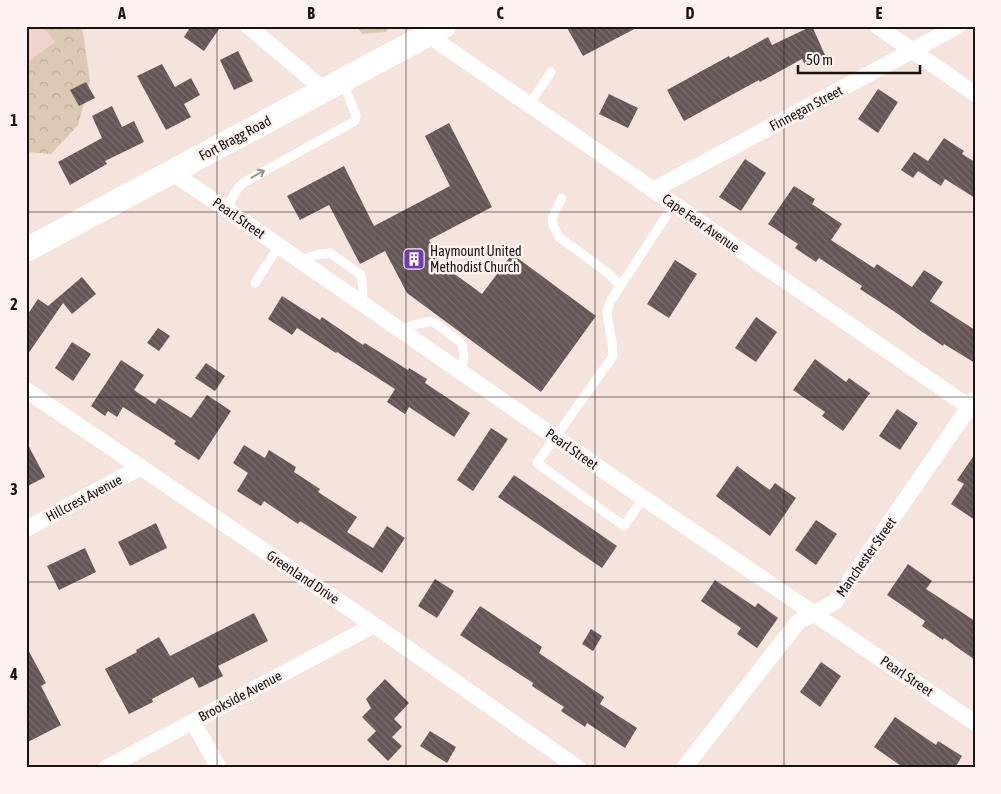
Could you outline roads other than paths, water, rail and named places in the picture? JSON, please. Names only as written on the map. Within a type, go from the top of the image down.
[{"type":"main road","name":"Fort Bragg Road","points":[[26,250],[436,31]]},
{"type":"street","points":[[248,26],[333,86]]},
{"type":"street","points":[[877,26],[975,94]]},
{"type":"street","name":"Finnegan Street","points":[[653,190],[958,26]]},
{"type":"street","name":"Cape Fear Avenue","points":[[436,31],[529,105],[973,406]]},
{"type":"street","name":"Pearl Street","points":[[171,172],[226,208],[556,438],[975,723]]},
{"type":"street","name":"Greenland Drive","points":[[26,390],[374,625],[578,768]]},
{"type":"street","name":"Manchester Street","points":[[684,768],[798,622],[835,602],[973,406]]},
{"type":"street","name":"Hillcrest Avenue","points":[[26,529],[141,467]]},
{"type":"street","name":"Brookside Avenue","points":[[106,768],[374,625]]},
{"type":"street","points":[[192,722],[219,768]]},
{"type":"lane","points":[[529,105],[551,72]]},
{"type":"lane","points":[[226,208],[243,183],[355,121],[356,115],[333,86]]},
{"type":"lane","points":[[562,198],[552,218],[558,237],[608,273],[620,285]]},
{"type":"lane","points":[[644,497],[624,526],[537,463],[613,356],[607,313],[610,302],[674,204]]},
{"type":"lane","points":[[255,283],[278,246]]},
{"type":"lane","points":[[299,260],[330,253],[361,275],[362,303]]},
{"type":"lane","points":[[401,330],[417,324],[432,322],[462,344],[464,358],[461,372]]},
{"type":"place","name":"Haymount United Methodist Church","points":[[414,259]]}]
